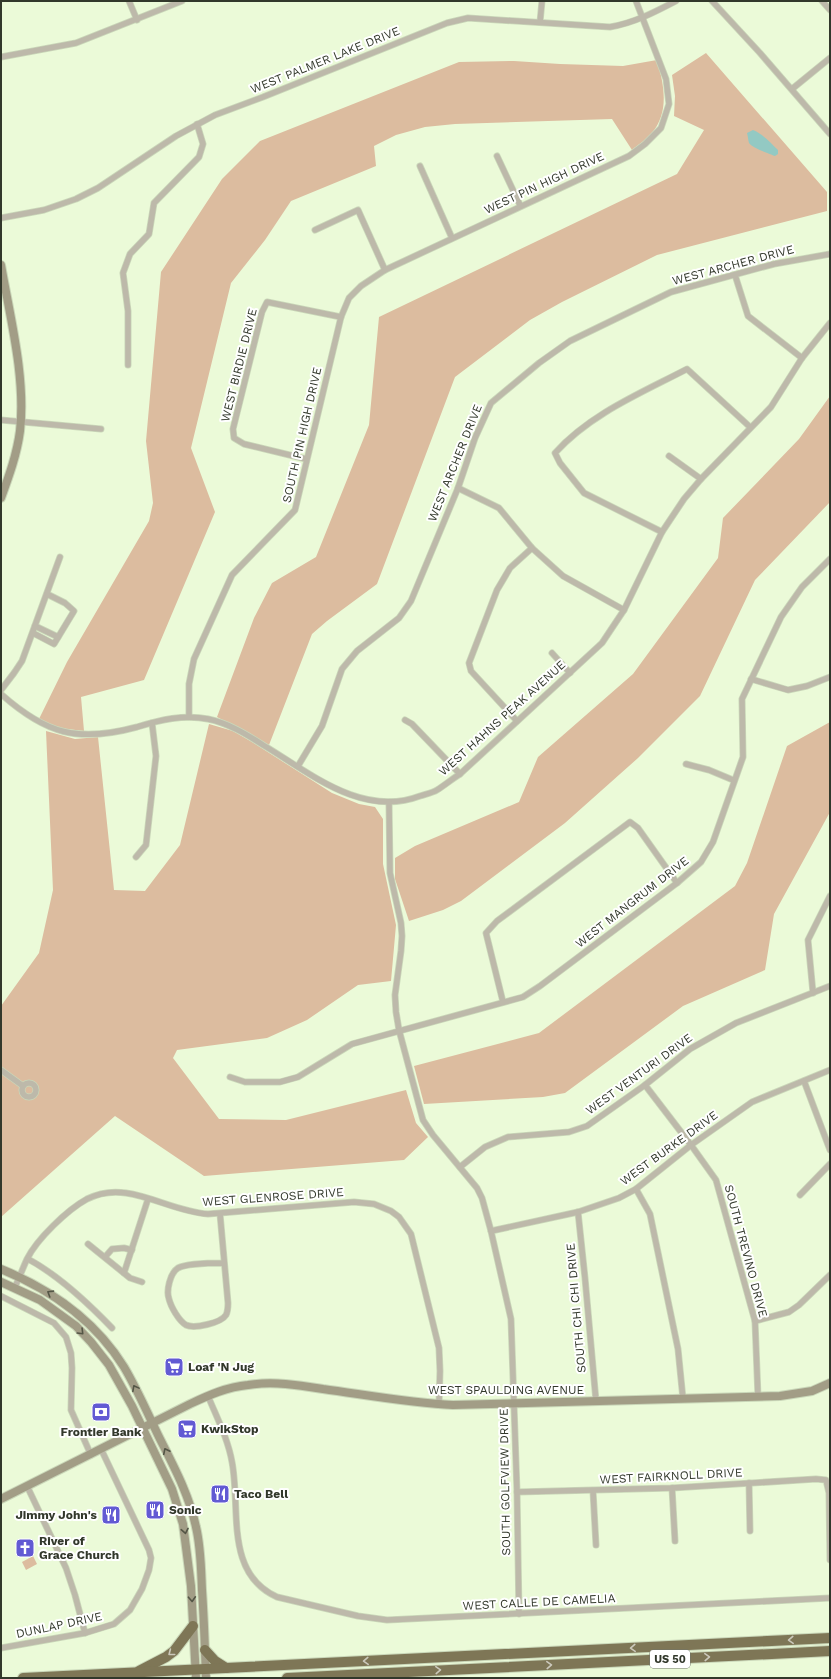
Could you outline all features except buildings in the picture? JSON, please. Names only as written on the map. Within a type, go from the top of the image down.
[{"type":"highway","points":[[135,1672],[166,1657],[174,1651],[193,1626]]},
{"type":"highway","name":"US 50","points":[[23,1678],[135,1672],[201,1673],[226,1668],[830,1638]]},
{"type":"highway","points":[[205,1650],[215,1661],[226,1668]]},
{"type":"highway","name":"US 50","points":[[287,1678],[830,1651]]},
{"type":"main road","points":[[1,265],[20,378],[20,422],[14,460],[1,498]]},
{"type":"main road","points":[[1,1269],[45,1290],[69,1306],[100,1334],[124,1367],[183,1485],[196,1527],[200,1560],[205,1650],[201,1673]]},
{"type":"main road","points":[[1,1282],[40,1300],[62,1315],[91,1342],[114,1373],[172,1489],[181,1515],[189,1560],[193,1626],[201,1673]]},
{"type":"main road","name":"WEST SPAULDING AVENUE","points":[[1,1499],[208,1396],[238,1386],[269,1383],[292,1384],[439,1404],[596,1402],[758,1397],[801,1393],[820,1388],[830,1383]]},
{"type":"street","points":[[129,1],[137,20]]},
{"type":"street","points":[[1,57],[76,43],[182,1]]},
{"type":"street","points":[[540,22],[542,1]]},
{"type":"street","name":"WEST PIN HIGH DRIVE","points":[[342,317],[349,298],[361,286],[385,270],[629,156],[645,144],[661,128],[668,104],[666,79],[636,1]]},
{"type":"street","name":"WEST PALMER LAKE DRIVE","points":[[1,218],[44,210],[76,199],[98,188],[176,136],[197,124],[216,115],[263,98],[447,23],[468,18],[610,27],[623,25],[676,1]]},
{"type":"street","points":[[712,1],[792,89],[830,134]]},
{"type":"street","points":[[822,1],[830,10]]},
{"type":"street","points":[[792,89],[830,58]]},
{"type":"street","points":[[128,365],[128,311],[123,273],[130,254],[149,234],[154,204],[199,158],[204,144],[197,124]]},
{"type":"street","points":[[497,156],[520,206]]},
{"type":"street","points":[[420,166],[452,238]]},
{"type":"street","points":[[315,230],[358,210],[385,270]]},
{"type":"street","name":"WEST ARCHER DRIVE","points":[[298,766],[322,726],[342,669],[356,651],[399,618],[411,601],[458,488],[475,438],[491,403],[539,363],[570,341],[671,292],[774,264],[830,254]]},
{"type":"street","points":[[735,275],[748,316],[802,358]]},
{"type":"street","name":"WEST BIRDIE DRIVE","points":[[306,459],[244,444],[234,438],[233,429],[262,312],[267,302],[342,317]]},
{"type":"street","name":"SOUTH PIN HIGH DRIVE","points":[[188,717],[189,684],[194,659],[232,575],[295,510],[306,459],[342,317]]},
{"type":"street","name":"WEST HAHNS PEAK AVENUE","points":[[1,694],[32,720],[69,734],[85,735],[109,733],[176,718],[188,717],[207,719],[225,724],[246,734],[346,794],[359,798],[389,802],[411,799],[436,790],[460,774],[602,643],[624,610],[662,532],[684,499],[750,427],[771,407],[802,358],[830,323]]},
{"type":"street","points":[[662,532],[584,493],[560,463],[555,453],[564,443],[608,410],[687,369],[750,427]]},
{"type":"street","points":[[1,420],[101,429]]},
{"type":"street","points":[[669,456],[701,479]]},
{"type":"street","points":[[458,488],[500,508],[532,548],[563,576],[624,610]]},
{"type":"street","points":[[517,720],[471,672],[469,663],[497,590],[510,568],[532,548]]},
{"type":"street","points":[[1,690],[18,667],[33,633],[60,557]]},
{"type":"street","name":"WEST MANGRUM DRIVE","points":[[230,1077],[245,1082],[280,1082],[298,1077],[352,1044],[523,997],[540,986],[677,883],[701,862],[713,842],[733,780],[743,756],[742,699],[781,617],[802,587],[830,559]]},
{"type":"street","points":[[33,633],[54,644],[74,610],[47,594]]},
{"type":"street","points":[[35,626],[58,637]]},
{"type":"street","points":[[552,653],[570,673]]},
{"type":"street","points":[[751,680],[788,690],[807,686],[830,677]]},
{"type":"street","points":[[405,720],[412,724],[460,774]]},
{"type":"street","points":[[136,857],[146,845],[156,756],[152,723]]},
{"type":"street","points":[[686,764],[709,770],[733,780]]},
{"type":"street","name":"SOUTH GOLFVIEW DRIVE","points":[[389,802],[390,874],[401,923],[402,936],[395,995],[399,1030],[423,1120],[433,1135],[477,1188],[482,1198],[511,1319],[517,1492],[519,1614]]},
{"type":"street","points":[[503,1002],[486,933],[497,922],[630,822],[638,828],[677,883]]},
{"type":"street","points":[[813,993],[808,940],[830,896]]},
{"type":"street","name":"WEST VENTURI DRIVE","points":[[460,1167],[485,1147],[508,1137],[569,1132],[587,1126],[646,1085],[690,1049],[736,1023],[830,986]]},
{"type":"street","points":[[1,1070],[23,1086]]},
{"type":"street","name":"WEST BURKE DRIVE","points":[[491,1231],[578,1212],[619,1198],[636,1189],[691,1145],[752,1102],[830,1070]]},
{"type":"street","points":[[804,1081],[830,1150]]},
{"type":"street","name":"SOUTH TREVINO DRIVE","points":[[646,1085],[716,1180],[755,1322],[758,1397]]},
{"type":"street","points":[[800,1195],[830,1164]]},
{"type":"street","points":[[636,1189],[650,1214],[678,1349],[683,1399]]},
{"type":"street","name":"WEST GLENROSE DRIVE","points":[[15,1288],[28,1258],[36,1245],[51,1229],[77,1206],[97,1195],[117,1192],[134,1195],[186,1211],[220,1214],[364,1202],[383,1207],[391,1211],[406,1225],[415,1244],[438,1348],[440,1372],[439,1404]]},
{"type":"street","points":[[124,1273],[148,1199]]},
{"type":"street","name":"SOUTH CHI CHI DRIVE","points":[[578,1212],[596,1402]]},
{"type":"street","points":[[220,1214],[228,1303],[226,1315],[217,1322],[196,1327],[182,1322],[168,1299],[171,1279],[175,1271],[183,1266],[224,1262]]},
{"type":"street","points":[[88,1244],[130,1278],[142,1282]]},
{"type":"street","points":[[105,1257],[112,1249],[124,1248],[132,1250]]},
{"type":"street","points":[[28,1258],[73,1292],[112,1328]]},
{"type":"street","points":[[755,1322],[789,1312],[799,1305],[830,1275]]},
{"type":"street","points":[[1,1296],[54,1323],[66,1337],[71,1353],[71,1410],[91,1454]]},
{"type":"street","name":"WEST CALLE DE CAMELIA","points":[[208,1396],[230,1453],[234,1477],[240,1551],[245,1567],[256,1583],[266,1592],[285,1600],[373,1619],[407,1619],[830,1598]]},
{"type":"street","name":"DUNLAP DRIVE","points":[[1,1648],[85,1634],[114,1624],[127,1613],[136,1601],[149,1570],[151,1558],[149,1550],[102,1449]]},
{"type":"street","name":"WEST FAIRKNOLL DRIVE","points":[[517,1492],[672,1488],[816,1479],[826,1480],[829,1493],[830,1560]]},
{"type":"street","points":[[749,1483],[750,1531]]},
{"type":"street","points":[[27,1486],[66,1568],[85,1634]]},
{"type":"street","points":[[672,1488],[676,1541]]},
{"type":"street","points":[[592,1491],[596,1545]]},
{"type":"shaded area","points":[[706,53],[827,192],[827,211],[657,255],[562,302],[530,320],[455,377],[377,584],[312,634],[269,745],[217,717],[254,618],[272,583],[316,557],[369,425],[379,317],[677,174],[704,130],[674,116],[675,96],[672,75]]},
{"type":"shaded area","points":[[657,60],[662,79],[664,98],[661,117],[651,134],[632,150],[612,119],[455,124],[425,127],[396,135],[374,146],[376,166],[291,201],[265,240],[231,283],[191,448],[215,512],[144,680],[81,697],[84,731],[58,728],[39,719],[67,662],[149,521],[153,503],[146,441],[161,272],[222,179],[260,141],[459,62],[514,61],[623,66]]},
{"type":"shaded area","points":[[830,396],[830,502],[755,580],[700,696],[638,758],[565,823],[461,901],[443,910],[409,921],[395,879],[395,858],[415,846],[519,802],[538,757],[633,674],[718,558],[723,518],[799,439]]},
{"type":"shaded area","points":[[830,722],[830,812],[774,914],[765,970],[683,1006],[565,1093],[543,1097],[424,1104],[414,1066],[539,1033],[735,886],[747,863],[787,746]]},
{"type":"shaded area","points":[[209,724],[233,731],[332,793],[359,804],[375,807],[383,819],[383,864],[396,925],[391,981],[358,985],[307,1020],[267,1038],[177,1050],[173,1058],[219,1119],[286,1120],[406,1090],[416,1123],[428,1137],[404,1160],[204,1176],[115,1116],[1,1217],[1,1006],[39,953],[53,890],[46,731],[75,739],[98,737],[114,890],[145,891],[180,845]]},
{"type":"shaded area","points":[[33,1556],[37,1564],[26,1570],[22,1562]]},
{"type":"water","points":[[753,130],[770,142],[778,150],[778,154],[775,156],[761,151],[751,145],[749,143],[747,133]]},
{"type":"place","name":"Loaf 'N Jug","points":[[174,1367]]},
{"type":"place","name":"Frontier Bank","points":[[101,1412]]},
{"type":"place","name":"KwikStop","points":[[187,1429]]},
{"type":"place","name":"Taco Bell","points":[[220,1494]]},
{"type":"place","name":"Sonic","points":[[155,1510]]},
{"type":"place","name":"Jimmy John's","points":[[111,1515]]},
{"type":"place","name":"River of Grace Church","points":[[25,1548]]}]
